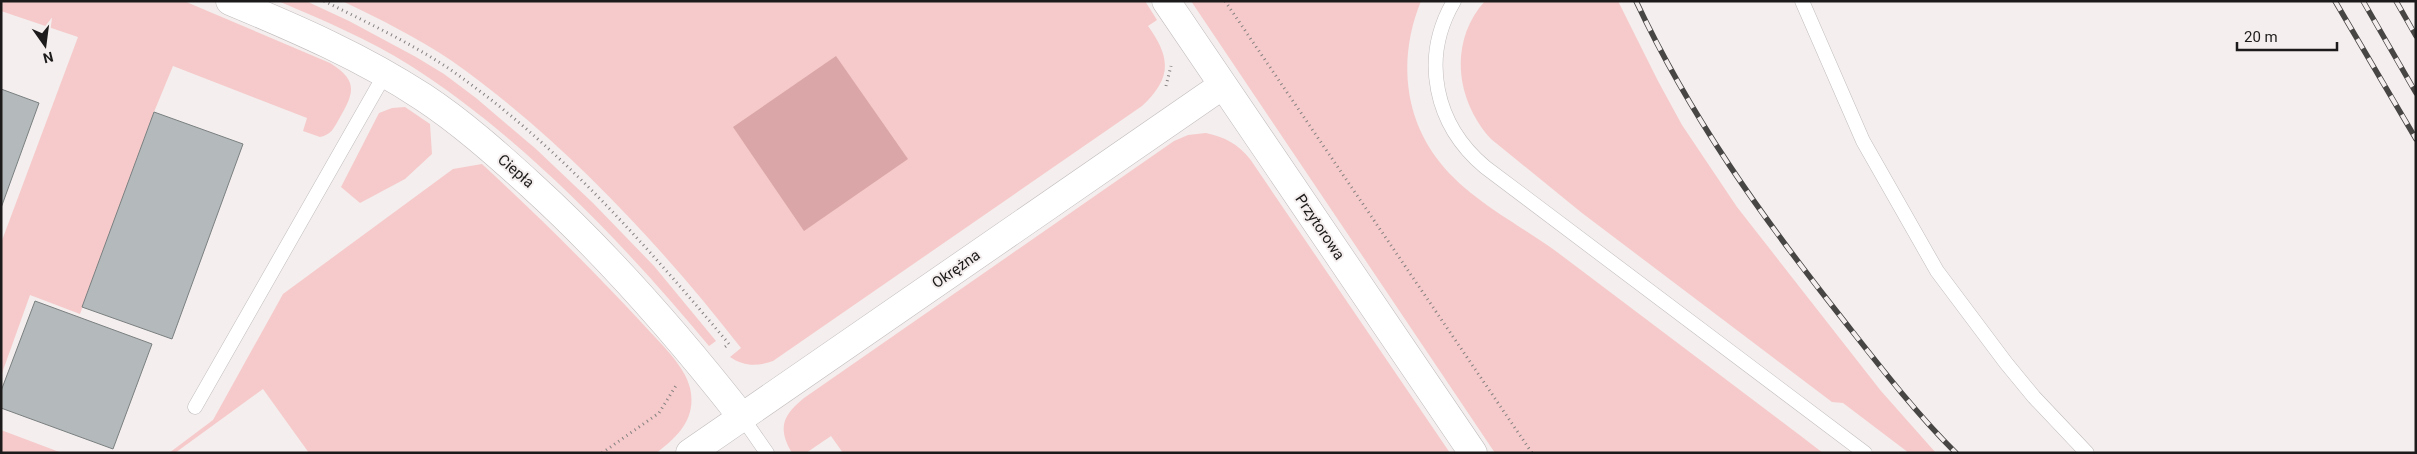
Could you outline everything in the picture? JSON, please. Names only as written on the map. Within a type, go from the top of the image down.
[{"type":"street","name":"Ciepła","points":[[230,1],[307,33],[385,74],[424,98],[453,120],[546,199],[632,284],[701,365],[742,417]]},
{"type":"street","name":"Przytorowa","points":[[1166,1],[1473,453]]},
{"type":"street","name":"Okrężna","points":[[690,453],[1223,85]]},
{"type":"lane","points":[[1454,1],[1440,34],[1436,73],[1442,109],[1453,132],[1468,152],[1485,167],[1865,453]]},
{"type":"lane","points":[[1802,1],[1863,141],[1937,271],[2034,397],[2088,453]]},
{"type":"lane","points":[[195,407],[385,74]]},
{"type":"lane","points":[[742,417],[768,453]]},
{"type":"path","points":[[1225,1],[1532,453]]},
{"type":"path","points":[[1162,94],[1170,75],[1170,59]]},
{"type":"path","points":[[602,453],[659,413],[677,384],[701,365]]},
{"type":"shaded area","points":[[1,1],[184,1],[330,63],[346,76],[351,88],[348,102],[332,131],[320,137],[303,131],[307,118],[173,66],[154,112],[80,314],[30,295],[1,376],[1,243],[78,37],[1,11]]},
{"type":"shaded area","points":[[278,1],[306,1],[349,21],[416,57],[444,74],[476,98],[536,149],[593,203],[654,266],[716,341],[709,346],[607,232],[532,159],[492,125],[452,94],[411,66],[346,31]]},
{"type":"shaded area","points":[[342,1],[1145,1],[1157,20],[1148,26],[1161,48],[1165,68],[1159,86],[1142,106],[773,361],[750,365],[730,357],[741,348],[677,270],[607,194],[531,123],[492,91],[426,44]]},
{"type":"shaded area","points":[[1191,1],[1421,1],[1414,20],[1410,40],[1408,80],[1411,100],[1416,120],[1424,138],[1447,171],[1476,197],[1557,252],[1823,453],[1495,453]]},
{"type":"shaded area","points":[[1485,1],[1618,1],[1682,125],[1737,207],[1881,391],[1936,453],[1909,453],[1843,403],[1832,402],[1582,213],[1491,139],[1479,124],[1470,107],[1461,71],[1461,53],[1465,35],[1473,17]]},
{"type":"shaded area","points":[[836,56],[908,159],[804,231],[733,127]]},
{"type":"shaded area","points":[[405,107],[430,124],[432,154],[405,179],[360,203],[341,187],[379,113],[392,108]]},
{"type":"shaded area","points":[[1206,133],[1231,142],[1250,159],[1450,453],[843,453],[831,436],[806,453],[792,453],[787,444],[784,422],[791,410],[804,398],[1174,141],[1188,135]]},
{"type":"shaded area","points":[[482,164],[583,261],[676,361],[690,388],[691,409],[684,426],[672,440],[656,453],[309,453],[263,389],[175,453],[169,453],[213,420],[283,294],[453,169]]},
{"type":"shaded area","points":[[1,430],[62,453],[1,453]]},
{"type":"building","points":[[1,89],[39,103],[1,208]]},
{"type":"building","points":[[154,112],[243,144],[172,339],[82,307]]},
{"type":"building","points":[[35,301],[152,344],[113,449],[1,408],[1,391]]},
{"type":"railway","points":[[1636,1],[1680,86],[1756,204],[1812,280],[1883,370],[1956,453]]},
{"type":"railway","points":[[2335,1],[2416,139]]},
{"type":"railway","points":[[2363,1],[2416,93]]},
{"type":"railway","points":[[2396,1],[2416,36]]}]
